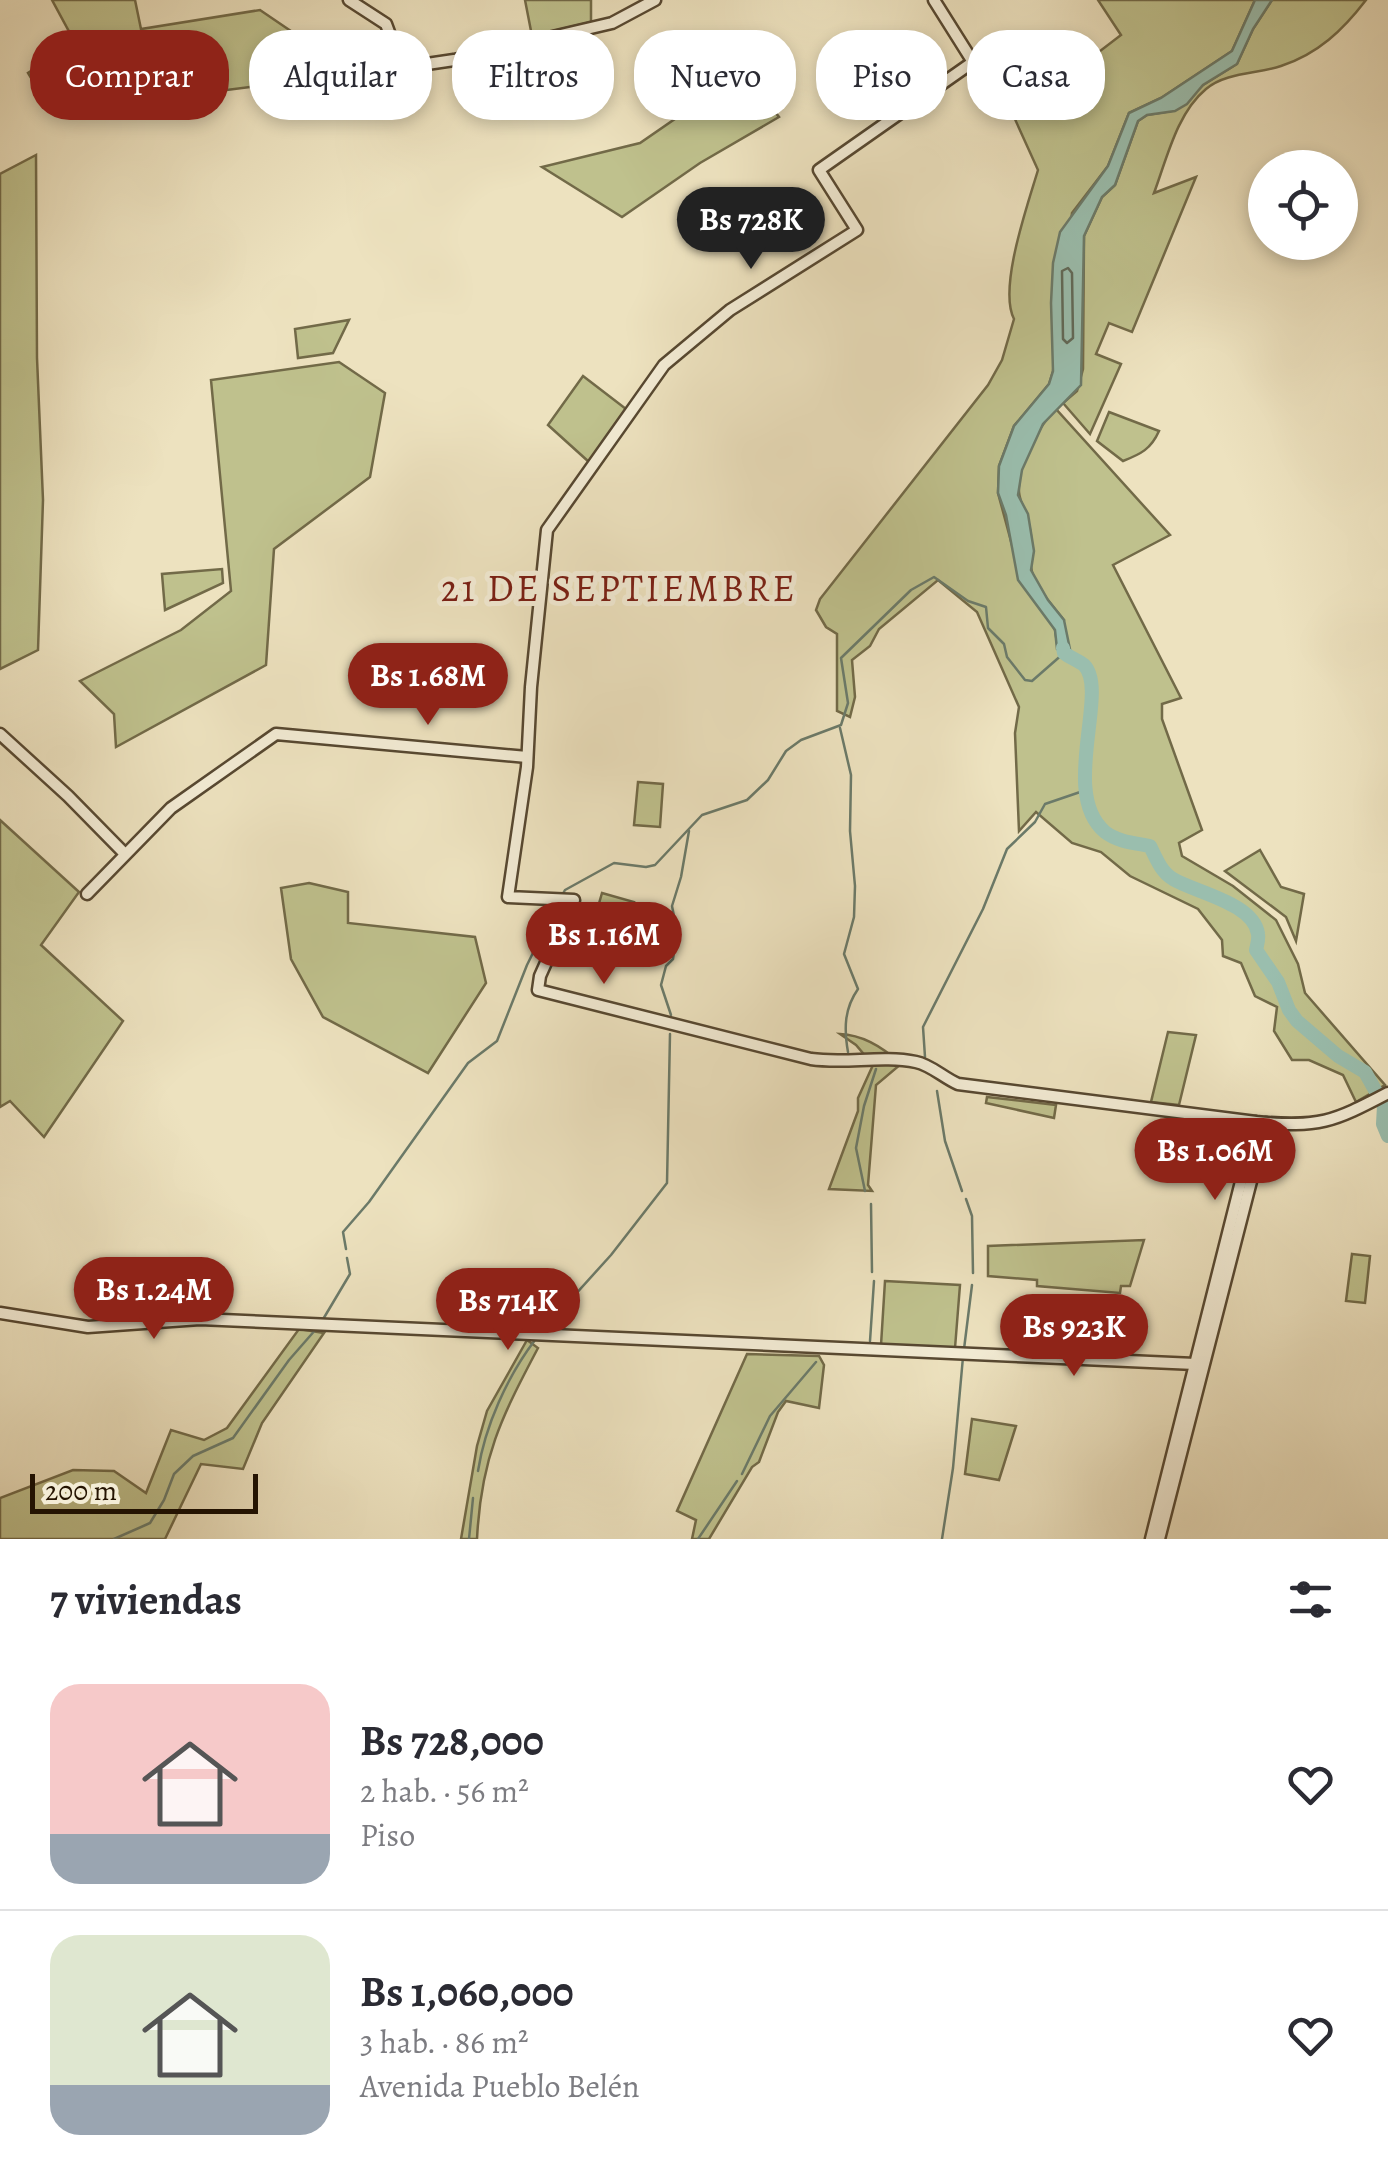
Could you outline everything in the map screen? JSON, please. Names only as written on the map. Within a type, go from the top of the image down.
[{"type":"street","points":[[349,0],[386,24],[396,51],[427,64],[612,23],[655,0]]},
{"type":"street","points":[[934,0],[973,62],[820,170],[857,230],[730,310],[664,365],[547,530],[526,757],[508,898],[565,899],[538,990],[811,1059],[839,1063],[902,1060],[921,1063],[958,1084],[1261,1122],[1329,1122],[1387,1093]]},
{"type":"street","points":[[0,734],[125,854]]},
{"type":"street","points":[[86,894],[184,797],[276,734],[526,757]]},
{"type":"street","points":[[1151,1539],[1261,1122]]},
{"type":"street","points":[[1159,1539],[1261,1122]]},
{"type":"street","points":[[0,1313],[88,1327],[200,1319],[1195,1364]]},
{"type":"green space","points":[[52,0],[135,0],[141,29],[260,10],[289,30],[249,30],[249,87],[229,90],[229,30],[68,30]]},
{"type":"green space","points":[[525,0],[591,0],[591,22],[557,30],[531,30]]},
{"type":"green space","points":[[1098,0],[1255,0],[1232,51],[1161,98],[1129,113],[1108,166],[1072,213],[1053,371],[1049,384],[1014,426],[999,466],[998,493],[1012,545],[1055,630],[1058,649],[1064,620],[1035,581],[1031,534],[1019,492],[1025,458],[1055,408],[1170,535],[1113,565],[1181,698],[1162,704],[1162,719],[1202,830],[1179,843],[1182,856],[1233,886],[1276,920],[1298,964],[1305,993],[1385,1085],[1356,1102],[1343,1075],[1309,1060],[1292,1060],[1274,1031],[1277,1007],[1255,996],[1241,963],[1223,956],[1222,940],[1198,909],[1130,876],[1101,852],[1072,843],[1036,812],[1019,831],[1015,733],[1019,707],[977,612],[938,580],[879,629],[870,646],[852,660],[855,697],[850,717],[837,711],[837,634],[826,627],[816,610],[820,599],[988,385],[1002,360],[1014,319],[1010,305],[1012,267],[1038,170],[1015,120],[1105,120],[1105,47],[1121,35]]},
{"type":"green space","points":[[1272,0],[1366,0],[1339,31],[1307,55],[1281,66],[1214,83],[1187,110],[1154,193],[1196,177],[1132,332],[1109,323],[1096,354],[1121,364],[1090,434],[1063,403],[1077,391],[1083,369],[1084,236],[1102,197],[1115,185],[1138,121],[1147,115],[1171,111],[1237,64]]},
{"type":"green space","points":[[673,120],[774,120],[700,163],[622,217],[542,167],[640,143]]},
{"type":"green space","points":[[36,155],[37,358],[43,500],[38,650],[0,669],[0,174]]},
{"type":"green space","points":[[349,320],[333,353],[298,358],[295,329]]},
{"type":"green space","points":[[339,362],[385,393],[370,477],[274,549],[266,665],[116,747],[114,714],[80,681],[181,630],[231,591],[211,380]]},
{"type":"green space","points":[[583,376],[626,409],[589,462],[548,425]]},
{"type":"green space","points":[[1109,412],[1159,431],[1145,450],[1123,461],[1097,441]]},
{"type":"green space","points":[[222,569],[223,583],[165,610],[162,574]]},
{"type":"green space","points":[[638,782],[663,784],[660,827],[634,825]]},
{"type":"green space","points":[[0,820],[79,892],[41,945],[123,1021],[44,1137],[10,1101],[0,1107]]},
{"type":"green space","points":[[1260,850],[1281,887],[1304,894],[1296,941],[1286,917],[1225,871]]},
{"type":"green space","points":[[309,883],[348,892],[348,923],[475,937],[486,983],[428,1073],[323,1017],[291,959],[281,888]]},
{"type":"green space","points":[[602,893],[634,902],[626,929],[594,921]]},
{"type":"green space","points":[[1168,1032],[1196,1035],[1179,1105],[1151,1102]]},
{"type":"green space","points":[[840,1034],[873,1043],[901,1064],[876,1085],[868,1185],[872,1191],[829,1189],[858,1111],[858,1098],[873,1065]]},
{"type":"green space","points":[[987,1097],[1056,1105],[1054,1118],[986,1103]]},
{"type":"green space","points":[[1144,1240],[1130,1286],[1121,1286],[1120,1293],[1037,1286],[1037,1280],[988,1276],[988,1246]]},
{"type":"green space","points":[[1352,1254],[1370,1256],[1365,1303],[1346,1301]]},
{"type":"green space","points":[[885,1281],[960,1285],[955,1348],[881,1345]]},
{"type":"green space","points":[[299,1329],[324,1333],[262,1423],[243,1469],[201,1464],[165,1539],[0,1539],[0,1498],[73,1470],[114,1471],[146,1493],[171,1430],[204,1440],[227,1428]]},
{"type":"green space","points":[[527,1340],[538,1348],[495,1439],[483,1485],[477,1539],[461,1539],[487,1411]]},
{"type":"green space","points":[[747,1354],[819,1356],[824,1365],[819,1408],[786,1401],[759,1462],[752,1467],[709,1539],[692,1539],[696,1520],[677,1511]]},
{"type":"green space","points":[[972,1419],[1016,1426],[999,1480],[965,1474]]},
{"type":"water","points":[[1255,0],[1272,0],[1237,64],[1203,85],[1187,104],[1175,111],[1147,115],[1138,121],[1115,185],[1102,197],[1084,236],[1081,385],[1043,424],[1022,470],[1018,495],[1028,514],[1034,551],[1031,570],[1064,620],[1072,659],[1057,649],[1055,630],[1018,580],[998,493],[999,466],[1014,426],[1049,384],[1053,371],[1053,263],[1060,232],[1108,166],[1129,113],[1161,98],[1232,51]]},
{"type":"waterway","points":[[561,897],[565,890],[614,863],[655,865],[702,815],[747,800],[768,780],[786,751],[801,740],[841,725],[848,703],[841,658],[911,590],[934,577],[968,601],[986,607],[988,628],[1004,644],[1007,657],[1025,680],[1032,681],[1064,653]]},
{"type":"waterway","points":[[1063,648],[1064,653],[1084,665],[1090,678],[1092,697],[1085,769],[1092,815],[1110,835],[1150,846],[1162,869],[1173,879],[1246,914],[1258,934],[1256,950],[1278,982],[1289,1010],[1338,1056],[1365,1072],[1384,1106],[1383,1124],[1388,1136]]},
{"type":"waterway","points":[[840,728],[851,775],[850,831],[855,886],[854,917],[844,954],[858,989],[846,1019],[848,1052]]},
{"type":"waterway","points":[[925,1057],[923,1027],[983,909],[1007,849],[1035,822],[1045,804],[1086,790]]},
{"type":"waterway","points":[[671,1015],[661,985],[666,966],[673,959],[677,931],[672,906],[689,831]]},
{"type":"waterway","points":[[346,1249],[343,1232],[369,1202],[468,1063],[497,1041],[527,965],[557,904]]},
{"type":"waterway","points":[[545,1328],[611,1255],[667,1183],[670,1034]]},
{"type":"waterway","points":[[865,1191],[856,1148],[876,1069]]},
{"type":"waterway","points":[[937,1091],[945,1141],[962,1191]]},
{"type":"waterway","points":[[966,1199],[972,1216],[973,1273]]},
{"type":"waterway","points":[[871,1204],[872,1272]]},
{"type":"waterway","points":[[322,1321],[350,1274],[347,1258]]},
{"type":"waterway","points":[[870,1341],[874,1281]]},
{"type":"waterway","points":[[964,1349],[972,1285]]},
{"type":"waterway","points":[[114,1539],[150,1523],[174,1474],[193,1456],[233,1438],[317,1328]]},
{"type":"waterway","points":[[478,1471],[499,1402],[535,1340]]},
{"type":"waterway","points":[[942,1539],[963,1357]]},
{"type":"waterway","points":[[742,1474],[770,1416],[816,1362]]},
{"type":"waterway","points":[[698,1539],[737,1481]]},
{"type":"waterway","points":[[469,1539],[473,1498]]},
{"type":"district","name":"21 DE SEPTIEMBRE","points":[[619,588]]}]
